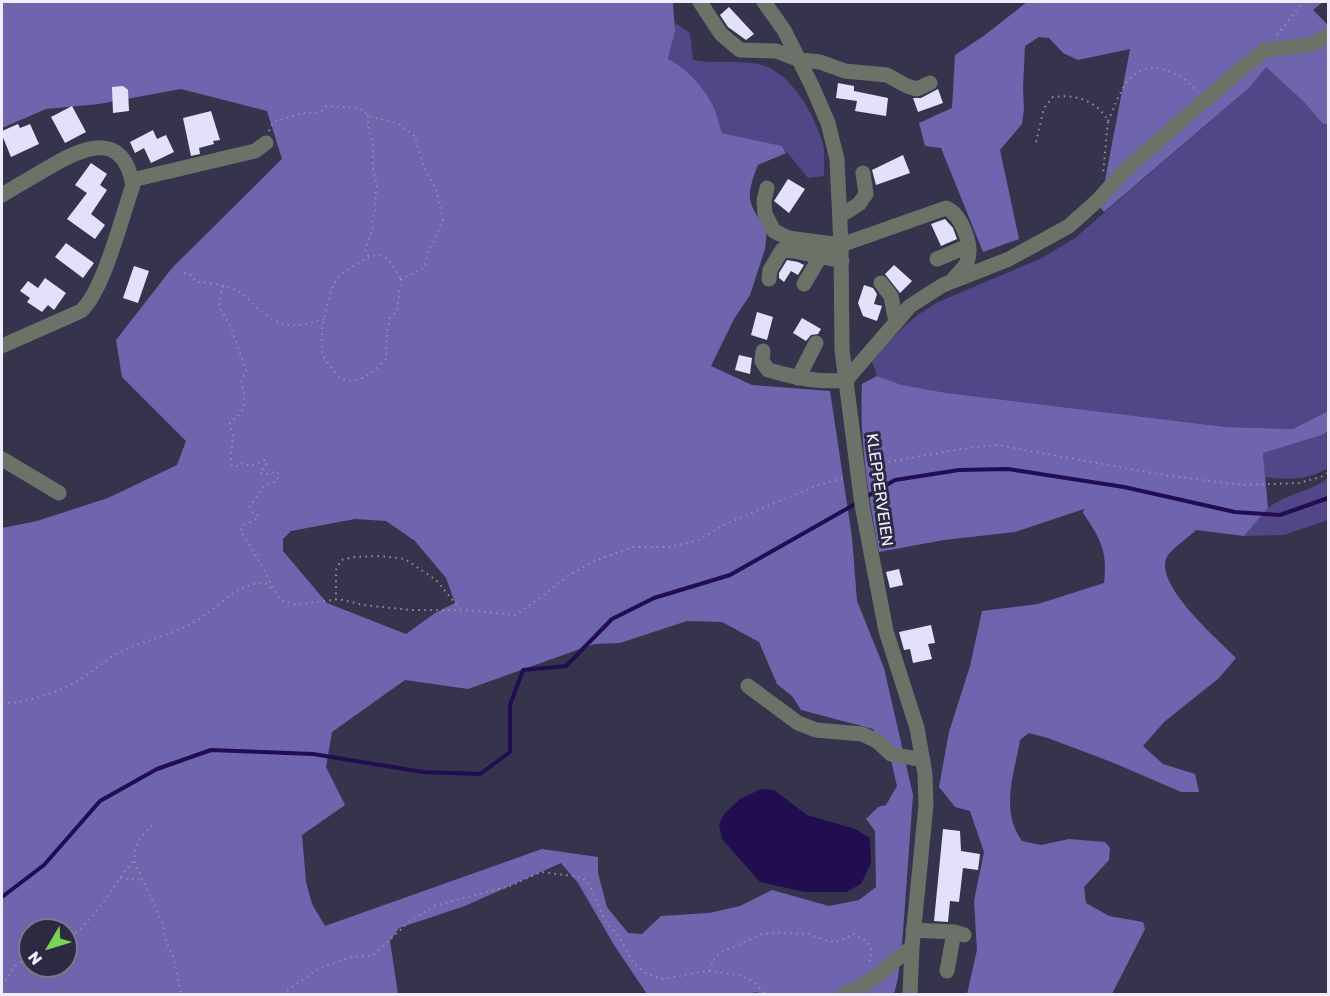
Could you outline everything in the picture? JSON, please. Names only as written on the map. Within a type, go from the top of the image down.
[{"type":"street","points":[[700,2],[721,34],[740,50],[777,51],[800,60],[820,62],[844,71],[887,75],[907,86],[917,88],[930,83]]},
{"type":"street","name":"KLEPPERVEIEN","points":[[764,2],[784,30],[800,60],[828,123],[834,142],[839,175],[842,261],[841,322],[857,471],[886,631],[917,728],[923,760],[926,805],[912,947],[910,994]]},
{"type":"street","points":[[763,351],[762,361],[768,370],[798,378],[830,382],[846,380],[910,306],[952,281],[1010,260],[1069,226],[1098,200],[1125,170],[1265,50],[1313,44],[1329,35]]},
{"type":"street","points":[[132,180],[255,151],[266,142]]},
{"type":"street","points":[[2,195],[67,157],[96,147],[115,152],[131,172],[133,184],[102,277],[90,301],[81,311],[2,346]]},
{"type":"street","points":[[840,216],[859,204],[866,194],[863,173]]},
{"type":"street","points":[[767,188],[765,214],[774,231],[788,238],[841,245],[946,208],[956,214],[961,222],[968,246],[967,262],[952,281]]},
{"type":"street","points":[[937,259],[968,246]]},
{"type":"street","points":[[769,279],[770,270],[782,250],[842,261]]},
{"type":"street","points":[[804,284],[820,257]]},
{"type":"street","points":[[881,283],[891,296],[896,322]]},
{"type":"street","points":[[798,378],[816,343]]},
{"type":"street","points":[[2,459],[59,493]]},
{"type":"street","points":[[748,686],[798,723],[826,731],[862,734],[877,741],[891,754],[923,760]]},
{"type":"street","points":[[914,930],[959,933],[947,971]]},
{"type":"street","points":[[844,994],[860,989],[912,947]]},
{"type":"path","points":[[1265,50],[1303,2]]},
{"type":"path","points":[[1103,177],[1108,121],[1130,78],[1138,70],[1148,68],[1165,70],[1190,82],[1197,92],[1197,109]]},
{"type":"path","points":[[1036,142],[1044,108],[1053,97],[1066,95],[1080,98],[1098,108],[1108,121]]},
{"type":"path","points":[[266,142],[273,122],[302,113],[321,112],[326,106],[358,108],[368,115],[398,123],[412,132],[426,172],[436,189],[441,206],[442,225],[429,249],[424,268],[401,279]]},
{"type":"path","points":[[368,115],[368,126],[373,143],[373,169],[377,186],[373,226],[365,252],[369,256]]},
{"type":"path","points":[[382,255],[388,259],[401,279],[396,311],[390,318],[386,359],[364,376],[353,381],[345,381],[323,355],[321,340],[324,320],[335,281],[346,270],[369,256],[382,255]]},
{"type":"path","points":[[184,273],[191,275],[196,282],[239,291],[257,308],[285,326],[324,320]]},
{"type":"path","points":[[223,286],[219,307],[230,325],[246,370],[241,382],[246,394],[243,410],[240,417],[230,422],[233,436],[230,449],[232,466],[241,463],[251,466],[265,460],[267,463],[260,473],[269,474],[276,471],[279,474],[277,481],[264,486],[258,493],[256,501],[250,507],[258,518],[242,526],[241,531],[281,600],[296,605],[336,600],[411,610],[460,610],[515,615],[566,577],[594,561],[633,547],[670,547],[699,540],[722,526],[774,503],[857,471],[961,449],[997,445],[1168,476],[1243,485],[1299,483],[1329,473]]},
{"type":"path","points":[[336,600],[336,570],[341,560],[355,556],[381,556],[405,559],[436,580],[460,610]]},
{"type":"path","points":[[2,703],[16,703],[47,695],[76,682],[124,650],[201,618],[235,591],[252,583],[265,583],[274,590]]},
{"type":"path","points":[[152,825],[135,846],[133,853],[163,924],[165,938],[174,959],[181,994]]},
{"type":"path","points":[[78,932],[92,918],[135,860]]},
{"type":"path","points":[[282,994],[318,969],[351,957],[372,956],[410,921],[434,906],[510,886],[542,872],[581,877],[589,884],[606,923],[618,935],[634,964],[647,974],[662,979],[709,971],[742,976],[754,982],[765,994]]},
{"type":"path","points":[[120,878],[143,880]]},
{"type":"path","points":[[709,971],[719,953],[762,934],[777,933],[809,934],[836,942],[854,934],[868,942],[872,952],[869,968]]},
{"type":"path","points":[[2,986],[18,964]]},
{"type":"shaded area","points":[[2,2],[673,3],[675,31],[668,59],[686,71],[706,94],[714,107],[722,133],[782,146],[786,153],[758,165],[754,176],[750,199],[755,213],[767,230],[765,249],[750,295],[734,319],[711,366],[752,385],[830,391],[852,537],[857,601],[884,668],[913,795],[903,932],[894,994],[760,994],[756,992],[749,994],[647,994],[614,945],[578,883],[561,863],[465,906],[399,928],[390,941],[398,994],[2,994],[2,528],[37,521],[108,498],[177,465],[186,441],[122,377],[116,340],[172,268],[282,159],[267,111],[181,89],[99,104],[46,109],[2,128]],"holes":[[[355,519],[386,521],[415,541],[446,578],[455,603],[435,613],[406,634],[327,603],[283,551],[283,539],[291,531]],[[687,621],[722,622],[759,642],[777,684],[792,696],[801,710],[873,729],[891,760],[897,786],[886,805],[878,807],[866,819],[875,831],[876,887],[859,900],[829,906],[772,890],[740,906],[709,913],[661,916],[642,934],[628,933],[607,907],[598,873],[598,857],[542,849],[325,926],[312,904],[306,882],[302,835],[345,805],[326,767],[332,732],[405,680],[468,689],[594,644],[620,643]]]},
{"type":"shaded area","points":[[1027,2],[1323,2],[1313,10],[1328,25],[1328,125],[1322,123],[1304,102],[1266,67],[1250,87],[1104,212],[1100,207],[1130,49],[1078,60],[1063,53],[1049,38],[1039,37],[1025,46],[1022,124],[1000,150],[1019,239],[983,252],[941,148],[925,146],[919,123],[952,108],[955,55]]},
{"type":"shaded area","points":[[675,23],[690,33],[693,60],[758,64],[770,68],[791,84],[807,107],[819,132],[824,148],[824,176],[808,178],[782,146],[722,133],[711,101],[668,59]]},
{"type":"shaded area","points":[[1266,67],[1304,102],[1322,123],[1328,125],[1328,411],[1293,429],[1226,427],[947,393],[902,385],[877,376],[872,361],[900,330],[919,314],[938,302],[1042,258],[1075,238],[1250,87]]},
{"type":"shaded area","points":[[877,376],[902,385],[947,393],[1226,427],[1293,429],[1328,411],[1328,431],[1322,435],[1263,453],[1268,508],[1244,536],[1196,530],[1168,555],[1165,566],[1177,595],[1202,625],[1236,658],[1219,678],[1164,722],[1143,746],[1163,764],[1195,774],[1199,792],[1181,792],[1048,738],[1029,733],[1020,740],[1010,792],[1010,805],[1015,829],[1022,841],[1041,845],[1069,839],[1105,842],[1110,848],[1109,860],[1084,887],[1086,903],[1109,916],[1143,922],[1145,929],[1112,994],[967,994],[977,950],[974,901],[984,852],[970,811],[955,807],[939,787],[949,732],[970,666],[982,611],[1038,604],[1104,583],[1105,562],[1101,545],[1083,513],[1084,509],[1015,532],[944,540],[879,552],[866,469],[861,405],[862,384]]},
{"type":"shaded area","points":[[1328,431],[1328,468],[1313,475],[1298,478],[1265,477],[1263,453],[1322,435]]},
{"type":"shaded area","points":[[1328,478],[1328,520],[1284,535],[1244,536],[1275,503]]},
{"type":"shaded area","points":[[761,789],[774,790],[807,815],[855,829],[870,838],[871,863],[861,884],[846,892],[805,892],[760,882],[722,839],[719,824],[725,813],[740,799]]},
{"type":"building","points":[[729,7],[754,34],[746,40],[728,27],[720,15]]},
{"type":"building","points":[[838,83],[854,86],[854,91],[888,98],[886,116],[855,111],[857,101],[836,98]]},
{"type":"building","points":[[123,86],[128,90],[129,111],[113,113],[112,87]]},
{"type":"building","points":[[938,89],[943,103],[918,112],[913,98],[921,98]]},
{"type":"building","points":[[72,106],[86,132],[65,143],[51,117]]},
{"type":"building","points":[[211,111],[220,140],[199,148],[200,154],[191,156],[183,118]]},
{"type":"building","points":[[18,124],[20,128],[30,124],[39,144],[11,157],[2,131]]},
{"type":"building","points":[[153,130],[157,139],[166,135],[174,152],[151,163],[144,148],[135,153],[130,142]]},
{"type":"building","points":[[903,155],[910,173],[876,185],[872,170]]},
{"type":"building","points":[[91,163],[107,174],[100,185],[107,190],[91,214],[105,225],[95,239],[67,219],[87,193],[75,185]]},
{"type":"building","points":[[788,179],[805,189],[789,213],[774,201]]},
{"type":"building","points":[[945,219],[953,228],[957,239],[941,246],[931,224]]},
{"type":"building","points":[[66,243],[94,263],[83,278],[55,257]]},
{"type":"building","points":[[787,260],[804,265],[798,275],[791,271],[784,282],[779,278],[779,273]]},
{"type":"building","points":[[894,265],[912,281],[900,293],[885,274]]},
{"type":"building","points":[[134,266],[149,271],[138,303],[123,298]]},
{"type":"building","points":[[45,278],[66,293],[54,310],[48,305],[42,312],[27,302],[30,298],[20,291],[28,281],[38,288]]},
{"type":"building","points":[[864,285],[873,288],[877,294],[874,304],[882,306],[877,321],[863,316],[858,303]]},
{"type":"building","points":[[757,312],[773,317],[767,340],[751,335]]},
{"type":"building","points":[[802,318],[821,329],[818,334],[811,335],[806,341],[793,333]]},
{"type":"building","points":[[739,355],[752,358],[750,374],[735,370]]},
{"type":"building","points":[[899,569],[903,585],[890,588],[886,572]]},
{"type":"building","points":[[931,625],[935,643],[928,644],[932,659],[913,663],[910,649],[904,650],[899,632]]},
{"type":"building","points":[[943,829],[960,831],[961,851],[980,854],[978,870],[963,868],[959,902],[950,901],[948,922],[934,921]]},
{"type":"waterway","points":[[866,497],[895,480],[959,470],[1008,469],[1124,487],[1235,512],[1280,515],[1328,498]]},
{"type":"waterway","points":[[2,897],[44,865],[100,801],[157,769],[211,750],[313,754],[423,772],[480,774],[510,752],[510,705],[523,670],[566,666],[612,619],[654,598],[730,575],[857,503]]}]
